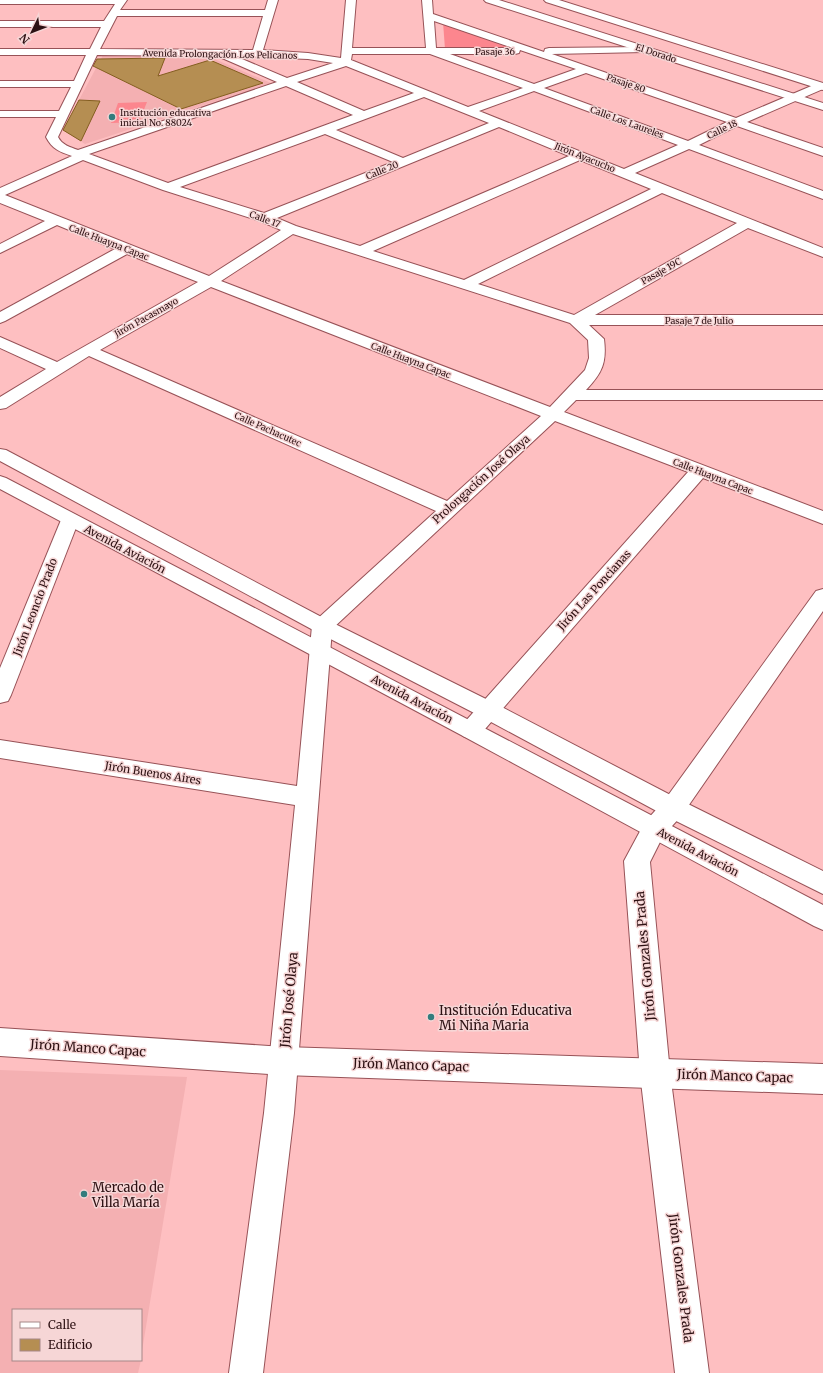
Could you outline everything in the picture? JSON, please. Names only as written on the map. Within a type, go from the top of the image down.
[{"type":"street","points":[[257,52],[273,0]]},
{"type":"street","points":[[0,193],[80,155],[286,82],[346,57],[351,0]]},
{"type":"street","points":[[427,0],[431,51]]},
{"type":"street","name":"El Dorado","points":[[489,0],[823,107]]},
{"type":"street","name":"El Dorado","points":[[549,0],[821,86]]},
{"type":"street","points":[[0,2],[122,1]]},
{"type":"street","name":"Calle 17","points":[[122,1],[108,24],[79,84],[62,114],[52,137],[55,143],[62,148],[168,187],[265,218],[291,229],[575,320]]},
{"type":"street","points":[[115,13],[269,13]]},
{"type":"street","name":"Pasaje 80","points":[[428,16],[586,69],[823,152]]},
{"type":"street","points":[[0,24],[108,24]]},
{"type":"street","name":"Pasaje 36","points":[[346,57],[431,51],[644,49]]},
{"type":"street","name":"Calle Los Laureles","points":[[431,51],[823,195]]},
{"type":"street","name":"Avenida Prolongación Los Pelicanos","points":[[0,52],[257,52],[346,57]]},
{"type":"street","points":[[219,53],[365,116]]},
{"type":"street","name":"Jirón Ayacucho","points":[[346,57],[468,111],[823,253]]},
{"type":"street","points":[[468,111],[586,69]]},
{"type":"street","points":[[0,84],[79,84]]},
{"type":"street","name":"Calle 18","points":[[625,173],[689,145],[736,122],[821,86]]},
{"type":"street","points":[[168,187],[425,93]]},
{"type":"street","points":[[0,114],[62,114]]},
{"type":"street","name":"Calle 20","points":[[265,218],[500,123]]},
{"type":"street","points":[[327,130],[403,162]]},
{"type":"street","points":[[362,251],[581,155]]},
{"type":"street","points":[[466,285],[663,188]]},
{"type":"street","name":"Calle Huayna Capac","points":[[0,198],[126,249],[552,415],[823,518]]},
{"type":"street","points":[[0,249],[55,221]]},
{"type":"street","name":"Pasaje 19C","points":[[575,320],[747,223]]},
{"type":"street","name":"Jirón Pacasmayo","points":[[0,404],[57,368],[210,282],[291,229]]},
{"type":"street","points":[[0,318],[126,249]]},
{"type":"street","name":"Pasaje 7 de Julio","points":[[575,320],[823,320]]},
{"type":"street","name":"Prolongación José Olaya","points":[[321,639],[448,509],[572,395],[595,365],[597,354],[596,339],[575,320]]},
{"type":"street","points":[[0,342],[57,368]]},
{"type":"street","name":"Calle Pachacutec","points":[[88,350],[448,509]]},
{"type":"street","points":[[572,395],[823,395]]},
{"type":"street","name":"Avenida Aviación","points":[[0,454],[321,639],[471,730],[823,918]]},
{"type":"street","name":"Jirón Las Poncianas","points":[[471,730],[700,470]]},
{"type":"street","name":"Avenida Aviación","points":[[0,482],[70,520],[321,639],[488,710],[673,808],[823,883]]},
{"type":"street","name":"Jirón Leoncio Prado","points":[[0,696],[70,520]]},
{"type":"street","name":"Jirón Gonzales Prada","points":[[692,1373],[655,1073],[637,861],[654,829],[673,808],[823,596]]},
{"type":"street","name":"Jirón José Olaya","points":[[246,1373],[279,1113],[321,639]]},
{"type":"street","name":"Jirón Buenos Aires","points":[[0,749],[307,797]]},
{"type":"street","name":"Jirón Manco Capac","points":[[0,1042],[284,1061],[823,1079]]},
{"type":"shaded area","points":[[443,22],[517,49],[445,49]]},
{"type":"shaded area","points":[[103,55],[205,55],[271,83],[85,144],[63,130]]},
{"type":"shaded area","points":[[147,102],[139,122],[111,123],[118,103]]},
{"type":"shaded area","name":"Mercado de Villa María","points":[[0,1070],[187,1077],[142,1351],[142,1309],[12,1309],[12,1361],[141,1361],[138,1373],[0,1373]]},
{"type":"building","points":[[165,58],[158,76],[210,60],[263,83],[181,109],[93,66],[97,59]]},
{"type":"building","points":[[79,100],[100,101],[81,141],[63,130]]},
{"type":"place","name":"Institución educativa inicial No. 88024","points":[[112,117]]},
{"type":"place","name":"Institución Educativa Mi Niña Maria","points":[[431,1017]]},
{"type":"place","name":"Mercado de Villa María","points":[[84,1194]]}]
